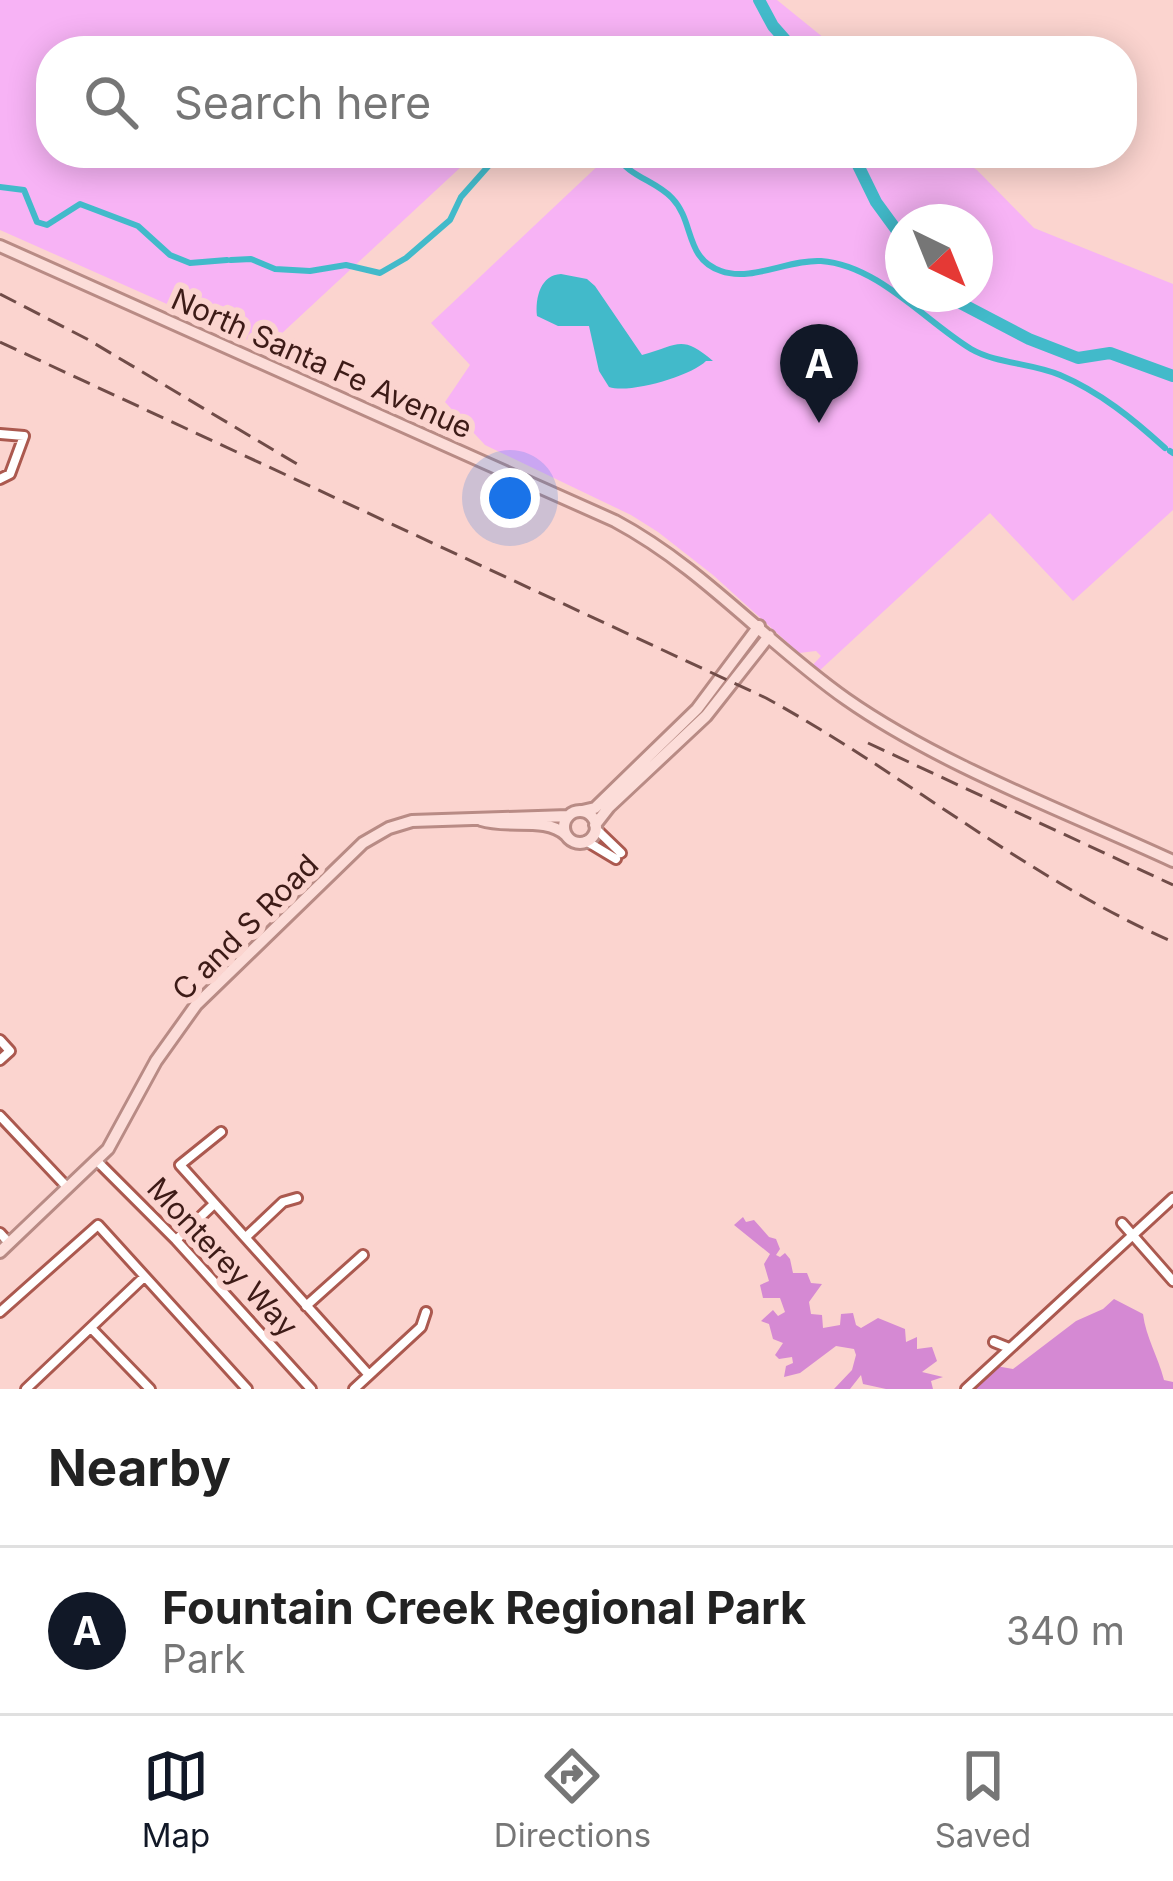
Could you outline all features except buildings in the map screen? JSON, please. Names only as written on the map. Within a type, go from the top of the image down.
[{"type":"main road","name":"North Santa Fe Avenue","points":[[0,246],[615,521],[685,563],[810,673],[890,728],[1173,860]]},
{"type":"main road","points":[[764,631],[706,716],[609,807],[586,841],[574,842],[566,835],[568,816],[596,808],[697,709],[764,631]]},
{"type":"main road","points":[[582,811],[596,826]]},
{"type":"main road","name":"C and S Road","points":[[5,1248],[118,1136],[155,1061],[196,1005],[363,843],[412,821],[568,816]]},
{"type":"main road","name":"C and S Road","points":[[478,819],[516,827],[549,824],[566,835]]},
{"type":"street","points":[[0,434],[24,436],[10,474],[0,479]]},
{"type":"street","points":[[586,841],[619,856],[596,826]]},
{"type":"street","points":[[0,1040],[10,1051],[0,1060]]},
{"type":"street","points":[[0,1116],[68,1188]]},
{"type":"street","points":[[221,1132],[180,1165],[369,1375]]},
{"type":"street","name":"Monterey Way","points":[[97,1161],[311,1389]]},
{"type":"street","points":[[246,1238],[284,1202],[297,1198]]},
{"type":"street","points":[[966,1389],[1173,1198]]},
{"type":"street","points":[[176,1240],[214,1204]]},
{"type":"street","points":[[1122,1223],[1173,1281]]},
{"type":"street","points":[[0,1312],[98,1226],[248,1389]]},
{"type":"street","points":[[0,1233],[5,1248]]},
{"type":"street","points":[[306,1306],[363,1255]]},
{"type":"street","points":[[26,1389],[144,1277]]},
{"type":"street","points":[[354,1389],[421,1327],[427,1312]]},
{"type":"street","points":[[92,1329],[150,1389]]},
{"type":"street","points":[[994,1342],[1009,1348]]},
{"type":"street","points":[[130,1389],[141,1379]]},
{"type":"shaded area","points":[[0,0],[777,0],[821,36],[36,36],[36,168],[460,168],[266,348],[0,230]]},
{"type":"shaded area","points":[[596,168],[974,168],[1034,228],[1173,284],[1173,510],[1073,601],[990,513],[818,672],[811,667],[821,656],[816,651],[799,653],[658,532],[485,445],[445,402],[470,365],[431,323]]},
{"type":"shaded area","points":[[743,1217],[746,1222],[754,1220],[776,1239],[780,1249],[776,1255],[785,1253],[793,1273],[807,1273],[811,1283],[822,1284],[809,1302],[811,1314],[822,1315],[823,1328],[840,1325],[841,1314],[853,1313],[861,1328],[878,1318],[905,1329],[906,1342],[917,1337],[917,1349],[932,1347],[937,1361],[922,1372],[943,1377],[931,1381],[933,1389],[886,1389],[863,1384],[861,1375],[850,1389],[834,1389],[852,1370],[856,1355],[854,1349],[836,1346],[800,1373],[784,1377],[792,1357],[775,1355],[783,1343],[773,1339],[769,1324],[761,1321],[773,1310],[778,1316],[785,1312],[780,1298],[763,1298],[760,1285],[769,1281],[764,1264],[770,1254],[734,1225]]},
{"type":"shaded area","points":[[1114,1299],[1143,1314],[1164,1380],[1173,1382],[1173,1389],[974,1389],[996,1366],[1013,1369]]},
{"type":"water","points":[[561,274],[587,279],[595,286],[642,355],[686,345],[713,361],[660,382],[609,387],[599,371],[589,326],[558,326],[537,316],[541,288],[549,278]]},
{"type":"waterway","points":[[759,0],[782,36]]},
{"type":"waterway","points":[[231,260],[251,259],[275,269],[310,271],[346,265],[380,273],[406,258],[450,220],[461,197],[487,168]]},
{"type":"waterway","points":[[627,168],[672,198],[695,249],[709,265],[745,274],[821,261],[862,273],[971,349],[1049,371],[1089,390],[1165,448]]},
{"type":"waterway","points":[[859,168],[885,214]]},
{"type":"waterway","points":[[0,187],[24,190],[37,222],[47,225],[80,204],[138,226],[170,255],[190,263],[227,260]]},
{"type":"waterway","points":[[977,312],[1078,358],[1110,353],[1173,376]]},
{"type":"railway","points":[[0,294],[87,339],[297,464]]},
{"type":"railway","points":[[0,342],[766,698],[1067,888],[1173,942]]},
{"type":"railway","points":[[868,743],[1173,885]]},
{"type":"place","name":"Fountain Creek Regional Park","points":[[819,423]]}]
